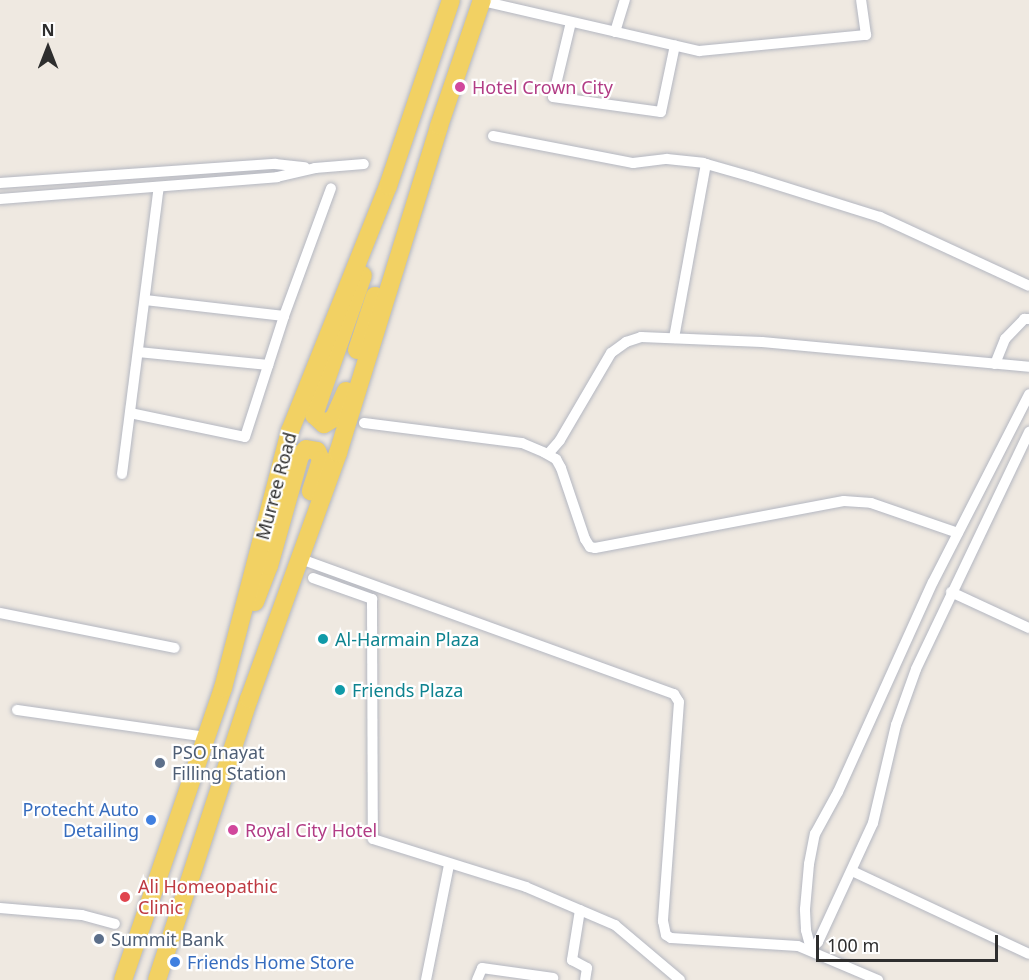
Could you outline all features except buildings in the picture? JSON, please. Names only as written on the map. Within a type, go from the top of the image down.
[{"type":"main road","name":"Murree Road","points":[[123,980],[223,688],[290,431],[388,186],[451,0]]},
{"type":"main road","points":[[157,980],[249,699],[298,558],[338,453],[439,126],[482,0]]},
{"type":"main road","points":[[388,186],[356,302],[314,415],[324,424],[334,418],[345,395],[366,321],[439,126]]},
{"type":"main road","points":[[223,688],[269,566],[300,456],[306,449],[317,451],[321,460],[276,592],[249,699]]},
{"type":"street","points":[[482,0],[699,51],[866,35],[861,0]]},
{"type":"street","points":[[615,32],[624,0]]},
{"type":"street","points":[[571,22],[553,97],[660,112],[675,45]]},
{"type":"street","points":[[493,136],[633,163],[667,159],[706,164],[880,217],[1029,286]]},
{"type":"street","points":[[0,183],[275,164],[315,168]]},
{"type":"street","points":[[0,199],[277,177],[315,168],[364,164]]},
{"type":"street","points":[[674,338],[706,164]]},
{"type":"street","points":[[122,474],[159,187]]},
{"type":"street","points":[[130,413],[245,437],[284,316],[331,188]]},
{"type":"street","points":[[145,300],[284,316]]},
{"type":"street","points":[[995,364],[1005,339],[1019,324],[1029,319]]},
{"type":"street","points":[[548,454],[560,440],[611,353],[626,342],[641,337],[762,342],[1029,368]]},
{"type":"street","points":[[138,352],[268,365]]},
{"type":"street","points":[[811,949],[806,930],[805,909],[808,864],[815,834],[842,782],[958,533],[1029,394]]},
{"type":"street","points":[[364,423],[522,443],[548,454],[556,459],[561,468],[585,539],[590,547],[595,548],[844,501],[871,503],[958,533]]},
{"type":"street","points":[[811,949],[818,942],[873,823],[905,698],[951,592],[1029,432]]},
{"type":"street","points":[[298,558],[674,694],[679,702],[663,921],[666,935],[671,938],[798,946],[811,949],[878,980]]},
{"type":"street","points":[[313,578],[372,599],[373,839],[449,865],[526,887],[615,925],[680,980]]},
{"type":"street","points":[[951,592],[1029,628]]},
{"type":"street","points":[[0,614],[175,648]]},
{"type":"street","points":[[17,710],[206,737]]},
{"type":"street","points":[[426,980],[449,865]]},
{"type":"street","points":[[852,871],[1029,954]]},
{"type":"street","points":[[0,908],[82,915],[115,924]]},
{"type":"street","points":[[580,910],[572,960],[587,968],[585,980]]},
{"type":"street","points":[[477,980],[482,968],[553,978]]},
{"type":"place","name":"Hotel Crown City","points":[[460,87]]},
{"type":"place","name":"Al-Harmain Plaza","points":[[323,639]]},
{"type":"place","name":"Friends Plaza","points":[[340,690]]},
{"type":"place","name":"PSO Inayat Filling Station","points":[[160,763]]},
{"type":"place","name":"Protecht Auto Detailing","points":[[151,820]]},
{"type":"place","name":"Royal City Hotel","points":[[233,830]]},
{"type":"place","name":"Ali Homeopathic Clinic","points":[[125,897]]},
{"type":"place","name":"Summit Bank","points":[[99,939]]},
{"type":"place","name":"Friends Home Store","points":[[175,962]]}]
